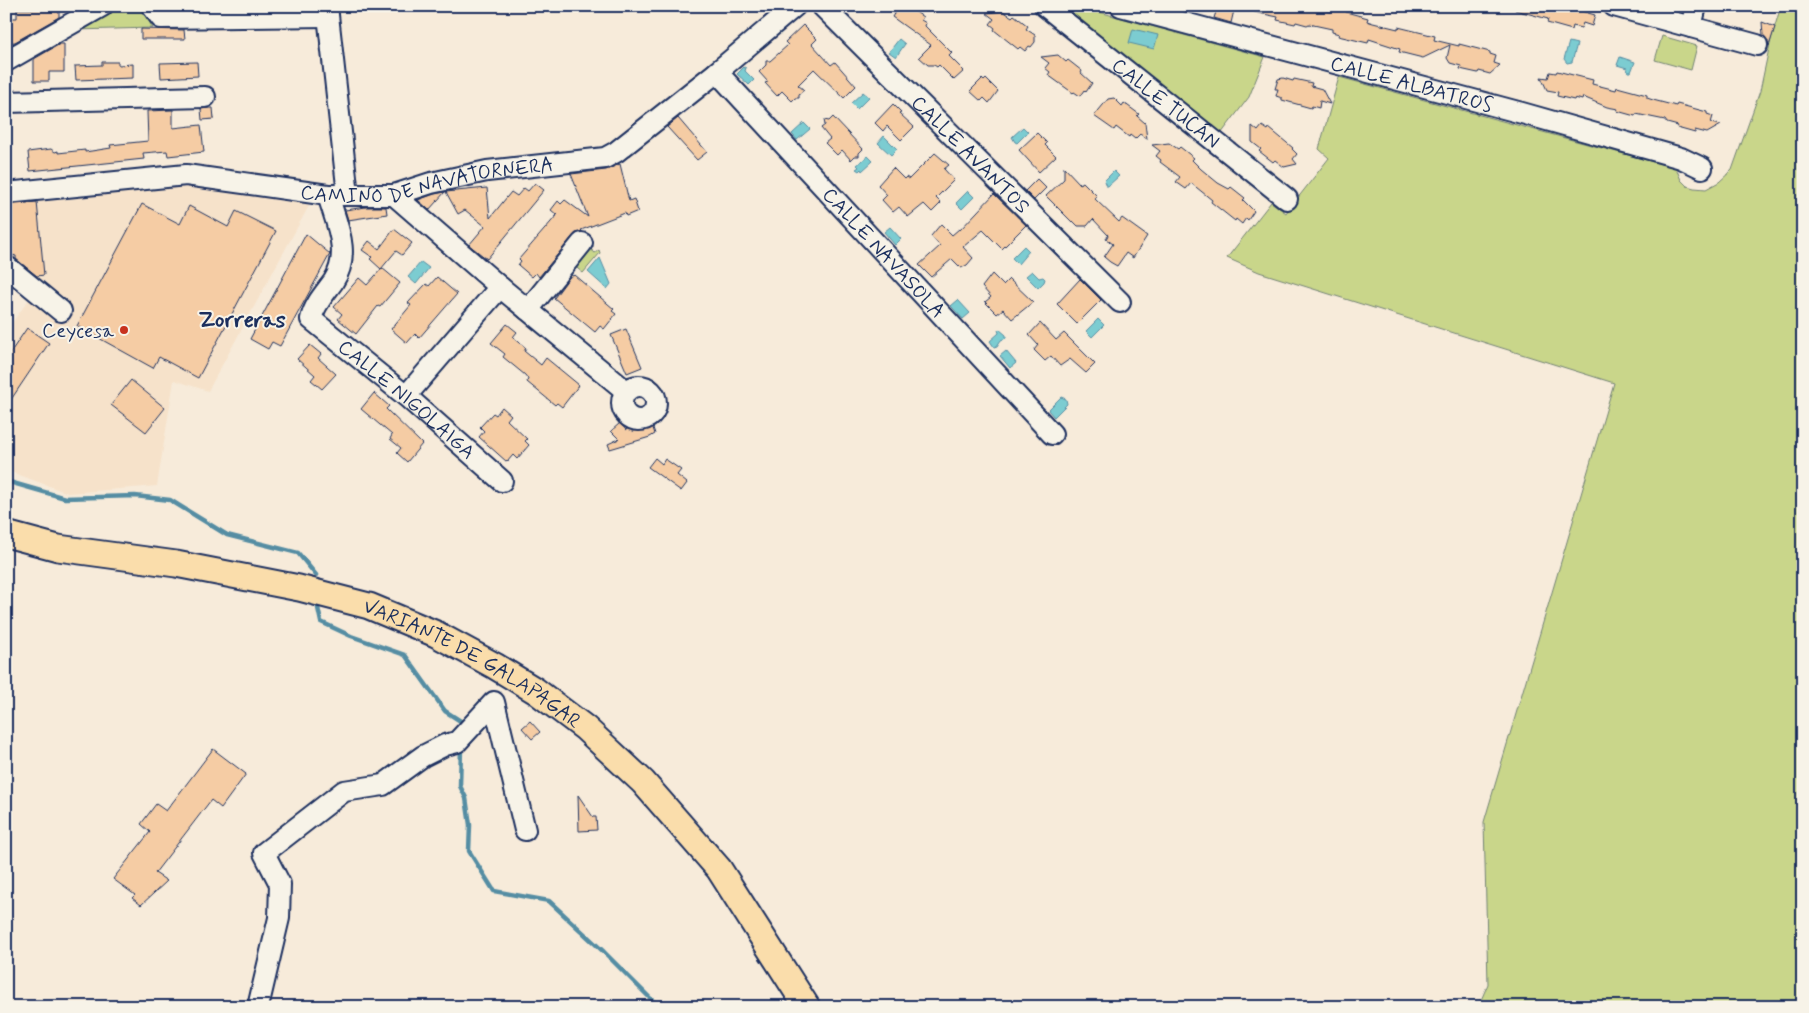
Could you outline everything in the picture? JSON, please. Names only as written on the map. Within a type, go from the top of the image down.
[{"type":"main road","name":"VARIANTE DE GALAPAGAR","points":[[6,534],[58,548],[176,564],[299,588],[369,606],[436,634],[495,666],[536,691],[585,728],[643,782],[719,869],[807,1007]]},
{"type":"street","points":[[6,61],[102,6]]},
{"type":"street","points":[[152,6],[161,18],[328,11],[348,196]]},
{"type":"street","name":"CAMINO DE NAVATORNERA","points":[[6,193],[186,175],[328,195],[394,194],[431,183],[487,171],[605,158],[616,152],[717,72],[795,6]]},
{"type":"street","name":"CALLE AVANTOS","points":[[822,6],[1120,302]]},
{"type":"street","name":"CALLE TUCÁN","points":[[1045,6],[1287,199]]},
{"type":"street","name":"CALLE ALBATROS","points":[[1120,6],[1522,113],[1681,158],[1702,168]]},
{"type":"street","points":[[1614,6],[1757,45]]},
{"type":"street","points":[[1691,27],[1696,6]]},
{"type":"street","name":"CALLE NAVASOLA","points":[[717,72],[1052,434]]},
{"type":"street","points":[[6,102],[205,96]]},
{"type":"street","points":[[394,194],[500,287],[626,391]]},
{"type":"street","name":"CALLE NIGOLAIGA","points":[[328,195],[341,239],[343,254],[336,278],[313,311],[311,319],[406,396],[502,480]]},
{"type":"street","points":[[528,310],[582,243]]},
{"type":"street","points":[[6,266],[61,311]]},
{"type":"street","points":[[406,396],[500,287]]},
{"type":"street","points":[[258,1007],[279,918],[280,884],[264,853],[344,791],[383,785],[423,756],[445,745],[458,742],[494,702],[525,830]]},
{"type":"shaded area","points":[[187,185],[310,204],[208,391],[174,380],[157,486],[68,493],[6,470],[6,331],[30,298],[6,280],[6,203]]},
{"type":"green space","points":[[116,6],[139,6],[153,28],[75,30]]},
{"type":"green space","points":[[1061,6],[1077,6],[1265,57],[1249,97],[1221,134]]},
{"type":"green space","points":[[1781,6],[1803,6],[1803,1007],[1478,1007],[1488,984],[1484,822],[1614,383],[1259,272],[1227,258],[1271,202],[1286,213],[1329,158],[1319,149],[1339,77],[1676,168],[1681,180],[1687,186],[1706,189],[1719,182],[1732,170],[1760,91],[1771,39]]},
{"type":"green space","points":[[1662,36],[1697,46],[1691,70],[1655,60]]},
{"type":"green space","points":[[587,246],[595,253],[599,250],[600,253],[583,273],[572,264]]},
{"type":"water","points":[[1133,29],[1158,35],[1154,49],[1129,43]]},
{"type":"water","points":[[899,39],[905,44],[896,57],[889,52]]},
{"type":"water","points":[[1569,42],[1577,44],[1572,62],[1567,63],[1564,59]]},
{"type":"water","points":[[1620,57],[1635,62],[1631,72],[1628,72],[1627,68],[1617,65]]},
{"type":"water","points":[[744,67],[746,68],[745,71],[754,80],[749,85],[737,74]]},
{"type":"water","points":[[863,92],[869,97],[857,109],[851,103]]},
{"type":"water","points":[[804,123],[810,129],[797,140],[792,134]]},
{"type":"water","points":[[1023,127],[1028,132],[1017,143],[1012,137]]},
{"type":"water","points":[[884,136],[897,149],[891,155],[878,143]]},
{"type":"water","points":[[868,156],[873,161],[862,171],[861,169],[859,171],[856,169],[859,167],[857,165]]},
{"type":"water","points":[[1114,171],[1119,176],[1106,186],[1104,181]]},
{"type":"water","points":[[968,191],[974,197],[962,209],[956,203]]},
{"type":"water","points":[[890,227],[901,239],[895,245],[884,232]]},
{"type":"water","points":[[1024,246],[1029,251],[1018,264],[1012,258]]},
{"type":"water","points":[[600,258],[611,284],[607,289],[588,272]]},
{"type":"water","points":[[421,262],[429,268],[416,284],[408,277]]},
{"type":"water","points":[[1032,271],[1039,278],[1043,277],[1045,279],[1038,288],[1026,276]]},
{"type":"water","points":[[958,300],[970,313],[963,319],[951,306]]},
{"type":"water","points":[[1098,319],[1104,325],[1092,337],[1086,331]]},
{"type":"water","points":[[999,329],[1006,335],[1006,338],[994,347],[990,341],[999,333]]},
{"type":"water","points":[[1006,351],[1016,363],[1010,368],[1000,356]]},
{"type":"water","points":[[1061,397],[1066,399],[1067,404],[1054,417],[1048,410]]},
{"type":"building","points":[[33,6],[59,6],[59,17],[15,42],[6,43],[6,18],[17,18],[17,9],[33,9]]},
{"type":"building","points":[[899,6],[907,6],[923,17],[921,20],[926,23],[925,26],[952,53],[949,56],[964,71],[954,80],[939,65],[937,67],[928,65],[919,57],[931,45],[892,17]]},
{"type":"building","points":[[1218,6],[1235,6],[1231,23],[1214,18]]},
{"type":"building","points":[[1255,6],[1310,6],[1331,12],[1332,6],[1347,6],[1346,12],[1368,18],[1367,21],[1373,23],[1435,36],[1434,40],[1490,52],[1490,54],[1496,56],[1494,63],[1500,65],[1490,74],[1460,69],[1461,66],[1450,63],[1447,58],[1450,45],[1423,58],[1399,52],[1400,49],[1369,39],[1368,43],[1338,36],[1339,34],[1332,32],[1332,29],[1277,20],[1278,17],[1254,12]]},
{"type":"building","points":[[1516,6],[1564,6],[1595,15],[1592,26],[1583,23],[1581,28],[1573,26],[1572,30],[1547,23],[1548,19],[1515,10]]},
{"type":"building","points":[[1003,11],[1012,17],[1014,15],[1028,26],[1026,29],[1035,35],[1035,42],[1025,51],[1020,47],[1018,49],[994,30],[995,28],[990,24],[994,19],[986,13]]},
{"type":"building","points":[[1762,22],[1775,27],[1769,46],[1763,35]]},
{"type":"building","points":[[803,25],[817,39],[812,44],[831,65],[835,62],[856,86],[844,98],[814,69],[798,85],[804,90],[799,94],[799,98],[795,98],[792,101],[782,91],[777,96],[765,83],[768,82],[759,72],[766,65],[766,61],[770,61],[788,45],[785,42]]},
{"type":"building","points":[[141,29],[184,30],[185,39],[141,39]]},
{"type":"building","points":[[60,44],[64,44],[64,72],[49,72],[49,81],[34,81],[34,59]]},
{"type":"building","points":[[1058,55],[1082,71],[1081,73],[1092,83],[1086,92],[1084,90],[1080,96],[1048,75],[1050,72],[1045,68],[1049,63],[1041,57]]},
{"type":"building","points":[[102,62],[118,62],[118,65],[133,64],[133,78],[76,80],[75,66],[102,65]]},
{"type":"building","points":[[197,62],[198,76],[161,78],[160,63]]},
{"type":"building","points":[[1557,71],[1593,80],[1592,84],[1616,90],[1617,87],[1647,95],[1647,98],[1653,100],[1707,112],[1707,114],[1713,116],[1711,123],[1721,125],[1707,133],[1695,130],[1695,133],[1677,128],[1678,126],[1667,123],[1665,120],[1636,114],[1635,116],[1617,111],[1618,109],[1607,107],[1583,97],[1582,100],[1575,98],[1574,100],[1557,96],[1558,92],[1547,90],[1541,77],[1548,78],[1550,72],[1556,73]]},
{"type":"building","points":[[1283,78],[1312,83],[1311,86],[1322,89],[1330,104],[1320,101],[1319,108],[1312,106],[1311,108],[1282,100],[1282,98],[1276,96],[1278,89],[1275,89],[1278,79]]},
{"type":"building","points":[[982,79],[984,81],[986,79],[998,91],[989,103],[984,98],[981,101],[970,91]]},
{"type":"building","points":[[1114,98],[1122,106],[1124,103],[1139,114],[1137,116],[1145,123],[1147,139],[1140,134],[1135,139],[1130,135],[1129,137],[1116,127],[1114,130],[1094,116],[1108,99]]},
{"type":"building","points":[[893,104],[901,112],[899,113],[914,127],[901,140],[887,126],[883,131],[875,123]]},
{"type":"building","points":[[213,108],[214,119],[202,120],[201,109]]},
{"type":"building","points":[[173,110],[173,128],[201,125],[204,152],[168,156],[167,151],[143,153],[144,159],[30,171],[28,152],[51,149],[55,152],[58,151],[58,153],[85,150],[85,152],[111,148],[110,145],[148,141],[147,111]]},
{"type":"building","points":[[833,117],[863,149],[859,156],[855,156],[851,160],[842,150],[837,155],[825,143],[830,139],[821,128],[825,125],[824,120],[829,121]]},
{"type":"building","points":[[678,118],[707,152],[697,160],[667,127]]},
{"type":"building","points":[[1252,126],[1258,131],[1262,126],[1268,130],[1269,128],[1293,148],[1297,154],[1293,159],[1297,164],[1284,167],[1275,160],[1273,162],[1259,151],[1261,149],[1252,142]]},
{"type":"building","points":[[1037,133],[1056,156],[1039,172],[1019,150]]},
{"type":"building","points":[[1169,143],[1178,149],[1180,147],[1194,158],[1192,160],[1218,183],[1229,189],[1231,187],[1245,198],[1243,200],[1254,211],[1248,220],[1246,218],[1242,224],[1236,219],[1235,221],[1191,183],[1186,189],[1176,182],[1180,177],[1160,162],[1161,160],[1156,156],[1160,151],[1152,145]]},
{"type":"building","points":[[935,153],[949,165],[944,169],[954,180],[936,198],[941,203],[932,212],[924,204],[908,217],[899,207],[893,212],[882,200],[887,195],[878,185],[893,168],[904,179],[906,177],[909,179]]},
{"type":"building","points":[[620,164],[629,201],[634,199],[638,211],[626,216],[625,213],[581,230],[573,236],[539,277],[536,273],[532,277],[518,265],[521,261],[519,259],[557,215],[551,210],[558,201],[561,204],[565,200],[588,217],[571,174],[606,170]]},
{"type":"building","points":[[1064,167],[1080,184],[1083,182],[1097,196],[1095,199],[1119,222],[1122,218],[1147,236],[1133,258],[1126,253],[1117,266],[1110,262],[1104,257],[1113,244],[1106,239],[1108,235],[1093,219],[1087,226],[1078,226],[1046,196],[1064,179]]},
{"type":"building","points":[[1037,179],[1046,188],[1034,200],[1025,191]]},
{"type":"building","points":[[535,183],[544,190],[487,259],[469,245],[485,226],[465,210],[458,214],[446,192],[487,188],[490,218],[511,192],[517,196],[524,188],[528,191]]},
{"type":"building","points":[[445,192],[429,210],[418,200],[434,194]]},
{"type":"building","points":[[994,194],[1026,225],[1002,249],[983,230],[963,247],[973,258],[967,265],[961,268],[952,259],[931,277],[919,265],[940,246],[931,236],[941,224],[952,235],[960,230]]},
{"type":"building","points":[[37,202],[44,275],[37,276],[16,259],[16,256],[8,254],[6,247],[6,205]]},
{"type":"building","points":[[142,204],[180,224],[189,206],[228,227],[236,211],[276,231],[198,378],[159,357],[153,368],[77,326]]},
{"type":"building","points":[[386,207],[387,214],[348,220],[345,210]]},
{"type":"building","points":[[394,229],[412,243],[402,255],[396,251],[381,269],[370,259],[372,257],[362,250],[369,241],[379,249]]},
{"type":"building","points":[[306,234],[330,254],[280,346],[272,342],[268,349],[250,339]]},
{"type":"building","points":[[382,268],[400,283],[380,307],[378,306],[356,334],[338,319],[342,314],[334,307],[359,278],[367,285]]},
{"type":"building","points":[[992,274],[1003,285],[1009,279],[1033,302],[1012,319],[1003,309],[997,314],[985,302],[991,297],[982,287]]},
{"type":"building","points":[[571,275],[574,275],[614,309],[612,311],[616,314],[604,329],[600,326],[595,332],[554,298]]},
{"type":"building","points":[[437,277],[457,294],[419,338],[415,334],[407,343],[391,329],[411,305],[408,303],[426,284],[429,286]]},
{"type":"building","points":[[1080,279],[1101,300],[1077,324],[1057,304]]},
{"type":"building","points":[[1040,323],[1056,340],[1064,333],[1095,364],[1086,373],[1070,359],[1060,366],[1051,356],[1045,361],[1034,350],[1038,345],[1029,335]]},
{"type":"building","points":[[507,324],[517,332],[513,337],[526,348],[524,351],[541,365],[546,358],[579,385],[562,407],[557,403],[555,405],[527,382],[528,379],[525,375],[503,357],[505,354],[491,343]]},
{"type":"building","points":[[27,328],[49,343],[6,407],[6,359]]},
{"type":"building","points":[[626,329],[642,367],[627,373],[611,335]]},
{"type":"building","points":[[310,345],[321,354],[318,358],[336,374],[322,389],[311,380],[315,375],[297,359]]},
{"type":"building","points":[[131,380],[165,408],[146,432],[111,405]]},
{"type":"building","points":[[374,393],[389,406],[386,409],[422,444],[407,462],[397,453],[401,448],[390,439],[392,435],[361,409]]},
{"type":"building","points":[[502,407],[511,415],[507,420],[527,439],[525,441],[529,445],[517,459],[513,455],[507,462],[479,437],[484,431],[480,427],[493,413],[496,415]]},
{"type":"building","points":[[651,422],[655,434],[610,449],[608,444],[619,439],[611,431],[620,423],[626,430],[630,427],[633,431]]},
{"type":"building","points":[[655,458],[662,464],[665,459],[681,470],[677,475],[687,483],[681,491],[648,467]]},
{"type":"building","points":[[530,721],[540,732],[532,739],[522,728]]},
{"type":"building","points":[[213,749],[246,774],[221,808],[211,800],[155,873],[167,881],[141,905],[132,898],[135,895],[113,879],[150,832],[141,824],[156,804],[166,811]]},
{"type":"building","points":[[578,795],[593,817],[596,817],[597,830],[579,831]]},
{"type":"waterway","points":[[6,481],[65,498],[135,496],[170,500],[227,535],[298,553],[316,575]]},
{"type":"waterway","points":[[318,608],[321,622],[351,636],[405,655],[445,711],[462,722]]},
{"type":"waterway","points":[[461,748],[460,786],[466,798],[470,825],[469,851],[494,891],[549,901],[659,1007]]},
{"type":"place","name":"Ceycesa","points":[[124,330]]},
{"type":"district","name":"Zorreras","points":[[242,319]]}]
